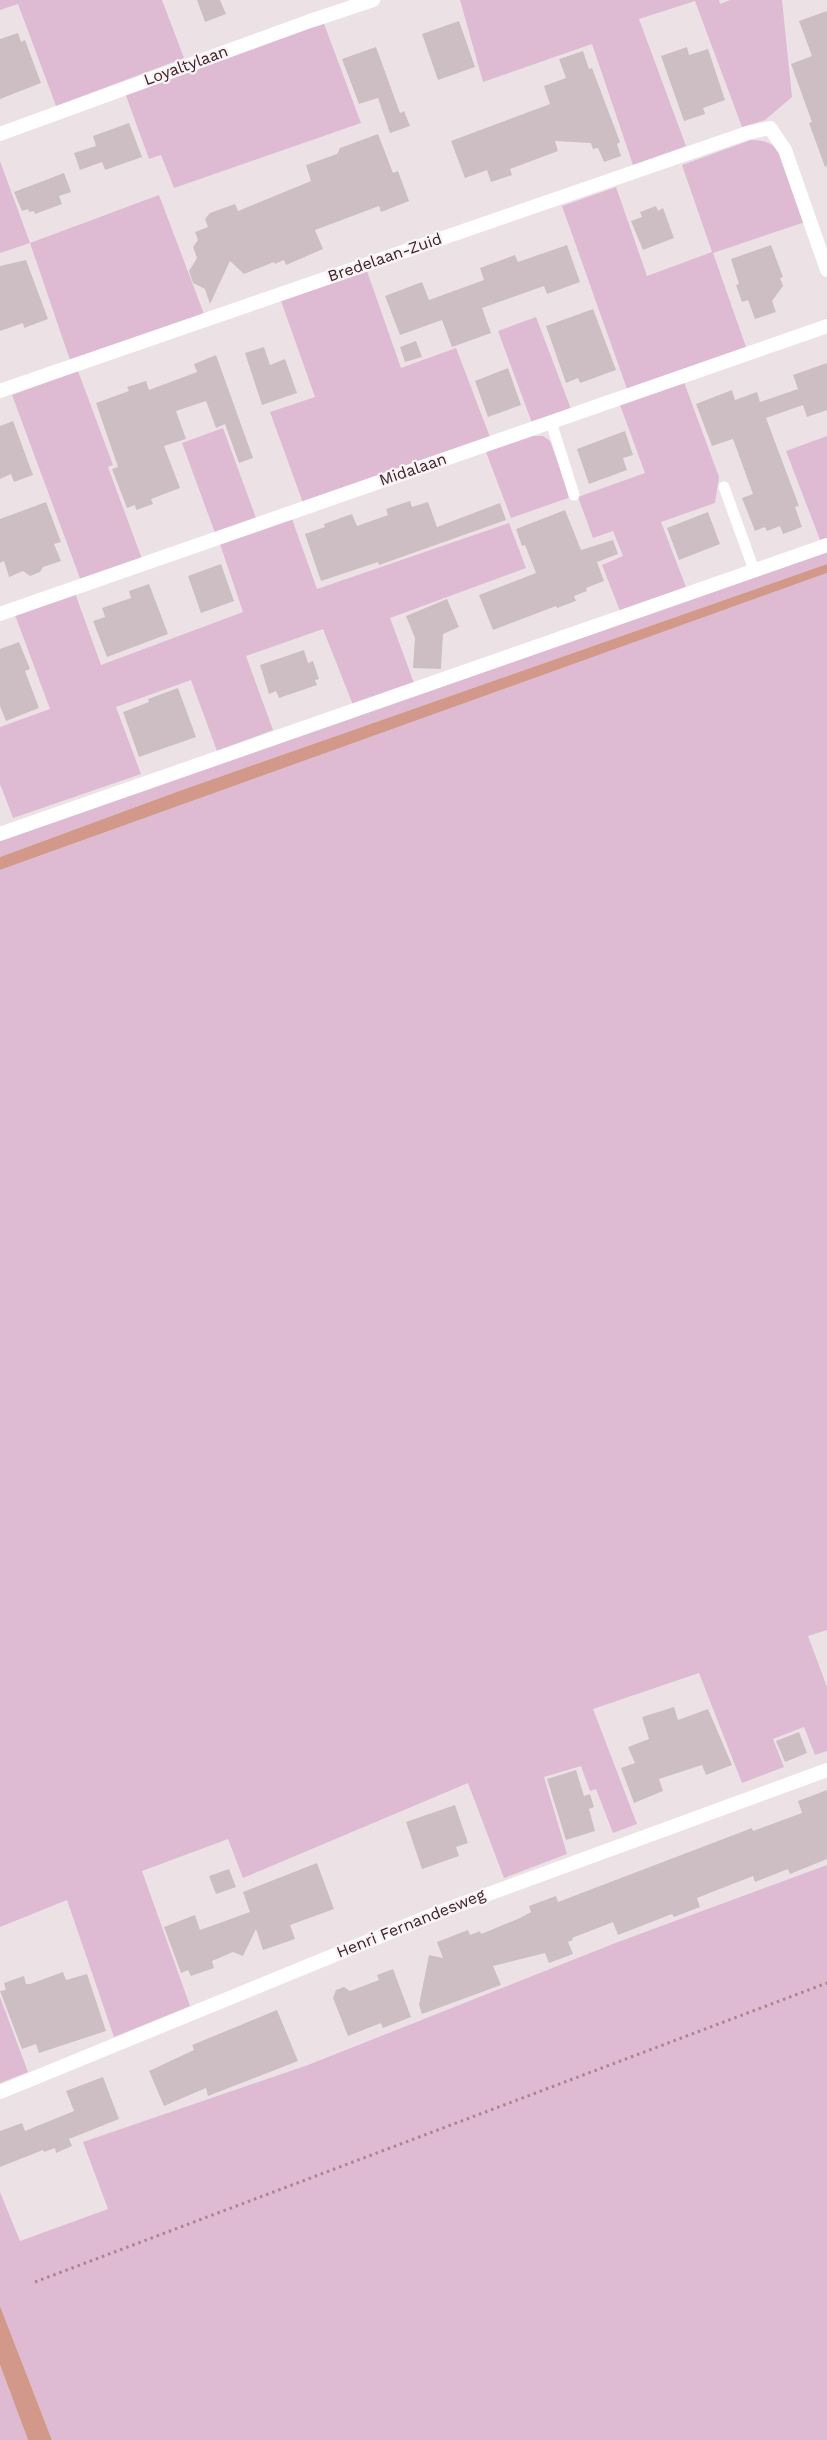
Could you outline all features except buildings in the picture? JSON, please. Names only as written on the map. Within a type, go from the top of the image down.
[{"type":"street","name":"Loyaltylaan","points":[[0,134],[310,20],[373,0]]},
{"type":"street","name":"Bredelaan-Zuid","points":[[0,391],[729,139],[770,128],[785,150],[827,270]]},
{"type":"street","name":"Midalaan","points":[[0,614],[827,326]]},
{"type":"street","points":[[0,834],[827,545]]},
{"type":"street","name":"Henri Fernandesweg","points":[[0,2092],[442,1911],[827,1770]]},
{"type":"lane","points":[[551,422],[574,495]]},
{"type":"lane","points":[[724,487],[754,570]]},
{"type":"path","points":[[35,2282],[827,1983]]},
{"type":"shaded area","points":[[0,0],[162,0],[184,58],[56,106],[18,4],[0,10]]},
{"type":"shaded area","points":[[460,0],[719,0],[720,4],[730,0],[782,0],[792,97],[765,120],[742,127],[695,1],[639,19],[686,146],[633,165],[592,44],[483,82]]},
{"type":"shaded area","points":[[323,21],[361,123],[174,188],[161,155],[149,159],[125,93]]},
{"type":"shaded area","points":[[751,140],[769,143],[781,154],[805,222],[713,253],[746,347],[627,389],[562,206],[616,187],[647,276],[712,252],[682,165]]},
{"type":"shaded area","points":[[0,161],[30,243],[0,253]]},
{"type":"shaded area","points":[[159,195],[204,314],[70,360],[30,243]]},
{"type":"shaded area","points":[[367,271],[401,368],[456,348],[490,437],[303,503],[270,412],[315,397],[281,301]]},
{"type":"shaded area","points":[[536,317],[571,409],[532,423],[498,331]]},
{"type":"shaded area","points":[[78,371],[113,465],[108,467],[142,559],[81,581],[12,395]]},
{"type":"shaded area","points":[[684,382],[719,477],[715,503],[661,522],[686,587],[620,611],[602,565],[623,556],[613,531],[593,538],[578,497],[645,473],[620,405]]},
{"type":"shaded area","points":[[223,428],[256,518],[215,533],[182,443]]},
{"type":"shaded area","points":[[533,436],[543,436],[550,441],[571,497],[511,518],[486,452]]},
{"type":"shaded area","points":[[827,436],[827,538],[820,540],[786,451]]},
{"type":"shaded area","points":[[292,519],[317,589],[509,523],[526,568],[390,618],[414,683],[353,705],[323,629],[246,656],[273,730],[217,751],[191,680],[116,707],[141,774],[13,818],[0,784],[0,727],[50,709],[15,615],[75,593],[101,665],[243,612],[220,544]]},
{"type":"shaded area","points":[[827,552],[827,564],[179,791],[0,857],[0,840]]},
{"type":"shaded area","points":[[827,564],[827,573],[0,870],[0,857],[179,791]]},
{"type":"shaded area","points":[[827,573],[827,1630],[808,1636],[827,1687],[827,1751],[815,1755],[804,1727],[773,1739],[784,1767],[742,1783],[699,1673],[593,1709],[637,1824],[613,1833],[596,1789],[590,1791],[581,1766],[544,1777],[567,1854],[504,1878],[468,1783],[243,1878],[228,1839],[142,1871],[190,2006],[114,2037],[67,1900],[0,1927],[0,870]]},
{"type":"shaded area","points":[[827,1865],[827,2440],[52,2440],[0,2306],[0,2192],[20,2241],[108,2209],[83,2142],[308,2065],[618,1942]]},
{"type":"shaded area","points":[[0,1997],[28,2072],[0,2083]]},
{"type":"shaded area","points":[[0,2306],[52,2440],[28,2440],[0,2365]]},
{"type":"shaded area","points":[[0,2365],[28,2440],[0,2440]]}]
